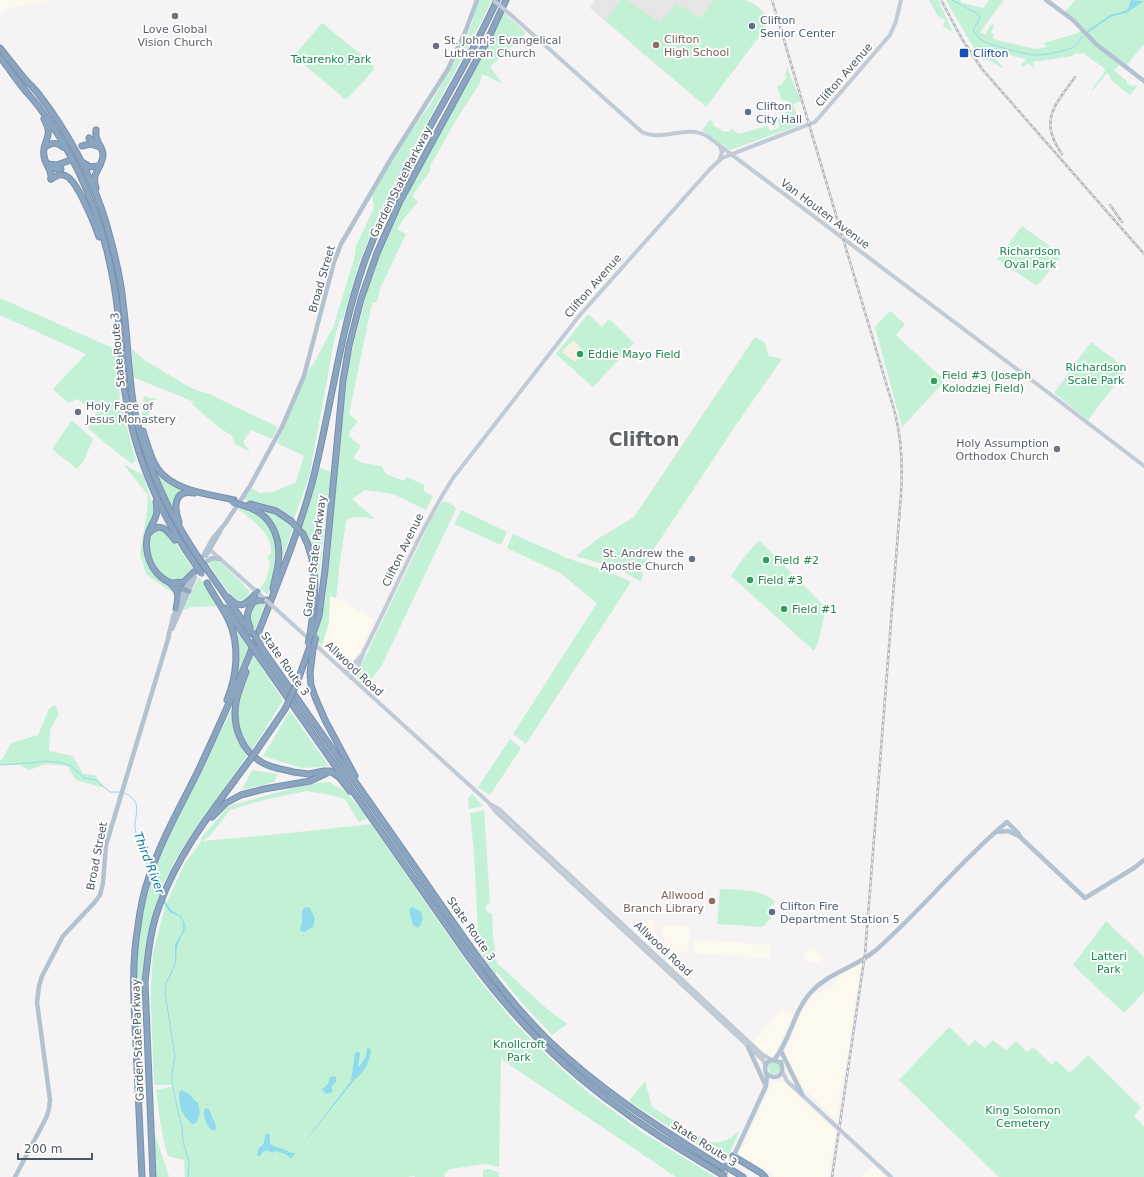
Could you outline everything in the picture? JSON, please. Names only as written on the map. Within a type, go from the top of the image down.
[{"type":"highway","name":"Garden State Parkway","points":[[142,1177],[133,990],[134,957],[138,924],[152,867],[213,738],[258,634],[295,537],[312,483],[346,323],[365,262],[390,202],[477,42],[497,0]]},
{"type":"highway","name":"Garden State Parkway","points":[[152,1177],[145,982],[150,941],[159,905],[180,860],[257,750],[284,709],[298,681],[319,616],[325,570],[343,381],[353,330],[367,280],[382,240],[400,201],[488,39],[506,0]]},
{"type":"highway","name":"State Route 3","points":[[0,48],[37,92],[59,124],[76,155],[99,204],[111,241],[123,297],[134,408],[146,452],[164,500],[204,567],[252,633],[476,954],[509,997],[539,1030],[574,1064],[609,1093],[638,1114],[724,1166],[738,1177]]},
{"type":"highway","name":"State Route 3","points":[[0,57],[45,115],[66,149],[84,186],[98,220],[115,293],[124,385],[137,449],[154,494],[173,531],[207,583],[490,985],[519,1019],[550,1051],[587,1084],[616,1106],[722,1176]]},
{"type":"highway","points":[[28,93],[48,128],[49,136],[44,147],[44,156],[51,171],[52,179],[59,175],[68,177],[72,181],[86,205],[101,243],[115,293]]},
{"type":"highway","points":[[96,130],[95,138],[102,152],[102,157],[94,182],[107,217],[111,241]]},
{"type":"highway","points":[[89,138],[100,147]]},
{"type":"highway","points":[[44,147],[56,143],[66,149]]},
{"type":"highway","points":[[82,146],[90,144],[100,147]]},
{"type":"highway","points":[[76,155],[88,167],[92,168],[99,166]]},
{"type":"highway","points":[[48,164],[57,165],[68,161]]},
{"type":"highway","points":[[48,164],[54,168],[61,169]]},
{"type":"highway","points":[[128,359],[140,420],[152,459],[158,469],[166,477],[179,485],[256,509],[263,514],[271,524],[277,537],[279,547],[278,566],[272,598]]},
{"type":"highway","points":[[187,540],[175,509],[176,500],[180,495],[192,492],[233,501]]},
{"type":"highway","points":[[154,494],[157,515],[148,534],[148,557],[156,573],[163,579],[187,590]]},
{"type":"highway","points":[[243,504],[276,511],[292,521],[303,534],[309,547],[315,574],[313,637]]},
{"type":"highway","points":[[148,534],[156,528],[161,527],[166,530],[195,564]]},
{"type":"highway","points":[[204,567],[230,599],[236,604],[241,605],[247,603],[258,593]]},
{"type":"highway","points":[[170,583],[184,582],[194,572]]},
{"type":"highway","points":[[170,583],[176,588],[178,594],[176,609]]},
{"type":"highway","points":[[207,583],[228,620],[236,648],[232,686],[213,738]]},
{"type":"highway","points":[[252,633],[246,617],[248,609],[258,593]]},
{"type":"highway","points":[[253,602],[266,600]]},
{"type":"highway","points":[[258,634],[237,699],[235,717],[236,728],[243,745],[257,759],[268,765],[291,772],[309,774],[328,771],[335,774],[353,795],[430,901]]},
{"type":"highway","points":[[310,646],[310,673],[312,687],[325,720],[370,803]]},
{"type":"highway","points":[[202,827],[224,805],[237,797],[264,789],[310,781],[328,773],[335,774]]},
{"type":"highway","points":[[733,1156],[765,1177]]},
{"type":"highway","points":[[729,1170],[743,1177]]},
{"type":"main road","name":"Broad Street","points":[[15,1177],[46,1118],[49,1109],[49,1088],[37,1002],[38,986],[63,936],[94,904],[100,895],[103,883],[106,845],[168,638],[194,572],[216,535],[250,486],[273,444],[303,378],[334,262],[341,244],[392,157],[448,69],[466,30],[477,0]]},
{"type":"main road","name":"Van Houten Avenue","points":[[493,0],[642,132],[657,136],[698,132],[707,136],[1144,466]]},
{"type":"main road","name":"Clifton Avenue","points":[[351,678],[438,501],[453,478],[579,316],[719,161],[730,154],[816,122],[890,35],[896,21],[901,0]]},
{"type":"main road","points":[[1046,0],[1073,20],[1096,44],[1144,82]]},
{"type":"main road","points":[[719,161],[722,152],[720,146]]},
{"type":"main road","name":"Broad Street","points":[[168,638],[169,629],[176,609],[187,590],[204,567],[209,549]]},
{"type":"main road","name":"Allwood Road","points":[[209,549],[488,802],[497,813],[763,1060],[766,1066]]},
{"type":"main road","points":[[204,567],[212,558],[220,559]]},
{"type":"main road","name":"Clifton Avenue","points":[[346,673],[364,652]]},
{"type":"main road","name":"Allwood Road","points":[[488,802],[499,809],[762,1055],[773,1060]]},
{"type":"main road","points":[[766,1086],[766,1066],[768,1062],[773,1060],[781,1051],[799,1009],[812,991],[838,972],[875,951],[911,918],[992,834],[1007,822],[1019,834],[1019,836]]},
{"type":"main road","points":[[992,834],[1001,830],[1008,830],[1019,836],[1085,898],[1134,868],[1144,860]]},
{"type":"main road","points":[[748,1047],[766,1086]]},
{"type":"main road","points":[[781,1051],[782,1071],[788,1081],[891,1177]]},
{"type":"main road","points":[[781,1051],[802,1094]]},
{"type":"main road","points":[[773,1060],[781,1063]]},
{"type":"main road","points":[[722,1176],[766,1086],[782,1071]]},
{"type":"main road","points":[[766,1073],[770,1076],[788,1081]]},
{"type":"shaded area","points":[[0,0],[47,0],[4,9],[0,13]]},
{"type":"shaded area","name":"Clifton High School","points":[[595,0],[713,0],[661,69],[590,8]]},
{"type":"shaded area","points":[[330,595],[374,619],[360,651],[349,664],[345,665],[322,646],[329,622]]},
{"type":"shaded area","points":[[653,918],[658,949],[655,950],[634,931],[641,923]]},
{"type":"shaded area","points":[[662,925],[690,927],[688,952],[665,951]]},
{"type":"shaded area","points":[[694,939],[771,945],[770,959],[693,953]]},
{"type":"shaded area","points":[[813,947],[823,958],[820,963],[802,960],[805,952]]},
{"type":"shaded area","points":[[673,958],[683,960],[681,975],[670,965],[670,961]]},
{"type":"shaded area","points":[[861,963],[836,1120],[803,1087],[785,1055],[785,1050],[801,1013],[813,994],[832,988],[839,975]]},
{"type":"shaded area","points":[[781,1010],[793,1012],[777,1050],[773,1056],[770,1056],[764,1053],[753,1042]]},
{"type":"shaded area","points":[[782,1081],[836,1131],[829,1177],[774,1177],[771,1172],[739,1155],[772,1082]]},
{"type":"shaded area","points":[[873,1165],[886,1177],[861,1177]]},
{"type":"green space","points":[[478,0],[489,0],[491,2],[471,42],[386,198],[360,260],[343,319],[340,320],[335,337],[309,477],[294,519],[276,508],[243,499],[252,488],[260,493],[273,492],[296,482],[304,456],[277,443],[308,371],[334,325],[354,259],[356,246],[374,208],[372,194],[403,142],[429,106],[446,77],[472,23]]},
{"type":"green space","points":[[621,0],[627,0],[660,23],[667,13],[669,14],[676,3],[700,18],[713,0],[745,0],[757,6],[767,17],[768,22],[767,26],[706,107],[605,20]]},
{"type":"green space","points":[[929,0],[938,0],[954,34],[952,30],[950,31],[943,26],[945,20],[938,16]]},
{"type":"green space","points":[[946,0],[960,0],[962,3],[983,8],[989,0],[1004,0],[980,32],[985,35],[991,25],[994,25],[991,33],[994,34],[993,39],[1035,49],[1047,47],[1044,43],[1078,33],[1083,30],[1064,13],[1075,0],[1144,0],[1144,44],[1127,65],[1099,46],[1119,65],[1114,71],[1131,86],[1138,85],[1130,95],[1112,81],[1107,73],[1093,90],[1092,89],[1105,72],[1104,68],[1083,53],[1033,62],[1034,68],[1027,63],[1024,67],[1021,65],[1026,59],[986,49],[983,52],[986,54],[992,54],[1004,69],[989,60],[982,60]]},
{"type":"green space","points":[[503,11],[526,33],[490,67],[503,84],[482,74],[480,83],[456,120],[430,166],[430,171],[412,196],[418,202],[397,229],[406,234],[380,289],[377,302],[372,303],[349,414],[358,422],[350,431],[349,436],[361,446],[353,458],[363,463],[382,466],[386,474],[404,481],[407,477],[424,485],[424,491],[433,496],[426,510],[393,494],[365,490],[352,499],[375,519],[356,517],[346,521],[336,598],[330,596],[329,622],[322,646],[316,640],[326,596],[332,510],[349,363],[367,292],[376,262],[392,224],[488,43]]},
{"type":"green space","name":"Tatarenko Park","points":[[322,23],[373,64],[374,70],[346,100],[294,56]]},
{"type":"green space","points":[[787,68],[801,101],[793,104],[800,125],[730,150],[703,131],[710,120],[714,123],[713,125],[724,132],[729,132],[732,128],[738,134],[768,126],[770,131],[779,128],[778,120],[784,115],[789,102],[781,99],[777,86],[781,85],[787,77],[785,75]]},
{"type":"green space","name":"Richardson Oval Park","points":[[1022,226],[1062,255],[1037,286],[997,259]]},
{"type":"green space","points":[[0,298],[115,349],[120,399],[136,460],[132,464],[88,428],[97,412],[77,399],[68,403],[53,389],[86,354],[0,315]]},
{"type":"green space","points":[[890,311],[905,324],[896,335],[945,381],[902,427],[875,327]]},
{"type":"green space","points":[[588,314],[602,327],[609,319],[634,343],[593,387],[556,354]]},
{"type":"green space","points":[[755,337],[764,342],[769,356],[782,359],[736,425],[640,570],[643,574],[641,582],[610,566],[576,556],[599,538],[634,517]]},
{"type":"green space","name":"Richardson Scale Park","points":[[1091,342],[1127,369],[1088,420],[1054,393]]},
{"type":"green space","points":[[132,349],[143,359],[184,384],[209,394],[278,427],[272,439],[251,430],[243,442],[250,452],[235,444],[232,436],[217,426],[192,404],[194,402],[133,377]]},
{"type":"green space","points":[[144,396],[156,398],[149,414],[146,427],[142,417]]},
{"type":"green space","points":[[72,420],[93,439],[83,462],[77,469],[52,449]]},
{"type":"green space","points":[[123,464],[143,475],[154,509],[144,549],[150,566],[160,579],[175,589],[175,593],[146,574],[140,554],[147,512],[148,495]]},
{"type":"green space","points":[[153,464],[160,473],[192,491],[182,493],[174,509],[163,489]]},
{"type":"green space","points":[[318,467],[331,472],[317,593],[317,564],[309,539],[301,527]]},
{"type":"green space","points":[[442,502],[446,502],[454,506],[456,509],[382,665],[367,685],[363,684],[356,676],[434,514]]},
{"type":"green space","points":[[240,505],[255,512],[266,520],[272,530],[276,554],[272,581],[268,595],[260,589],[266,580],[270,566],[270,562],[267,558],[271,553],[271,546],[262,529],[241,511],[239,511]]},
{"type":"green space","points":[[254,506],[277,512],[294,525],[279,568],[276,531],[267,516]]},
{"type":"green space","points":[[461,510],[507,532],[501,545],[454,524]]},
{"type":"green space","points":[[159,529],[168,532],[193,569],[183,581],[178,582],[168,578],[155,566],[151,556],[150,545],[152,534]]},
{"type":"green space","points":[[513,534],[567,558],[614,574],[631,582],[526,744],[513,734],[597,603],[560,573],[507,548]]},
{"type":"green space","points":[[759,540],[826,608],[818,643],[814,651],[731,576],[745,556]]},
{"type":"green space","points":[[209,557],[216,558],[248,589],[250,592],[247,598],[238,600],[232,598],[207,561]]},
{"type":"green space","points":[[199,577],[219,606],[191,607],[183,610]]},
{"type":"green space","points":[[261,601],[265,603],[255,631],[249,622],[250,607]]},
{"type":"green space","points":[[232,623],[249,649],[234,684],[236,670]]},
{"type":"green space","points":[[253,655],[283,700],[261,736],[189,838],[174,862],[164,883],[157,902],[144,962],[142,975],[142,1029],[140,1031],[138,1029],[135,972],[136,953],[141,919],[149,885],[156,863],[243,686]]},
{"type":"green space","points":[[55,705],[59,714],[50,730],[49,751],[73,756],[83,774],[95,775],[104,788],[76,780],[67,766],[46,764],[29,770],[20,765],[0,765],[0,760],[2,760],[11,743],[38,735],[49,709]]},
{"type":"green space","points":[[290,711],[329,766],[302,768],[263,756]]},
{"type":"green space","points":[[510,739],[521,748],[490,795],[478,787]]},
{"type":"green space","points":[[252,770],[278,774],[274,782],[242,790]]},
{"type":"green space","name":"Knollcroft Park","points":[[329,782],[345,791],[368,818],[359,822],[345,799],[306,791],[264,800],[230,810],[210,836],[202,841],[371,824],[477,977],[513,1021],[553,1061],[590,1094],[642,1132],[715,1177],[676,1177],[501,1059],[499,1167],[485,1164],[450,1169],[444,1174],[445,1177],[185,1177],[184,1160],[168,1156],[159,1115],[156,1090],[171,1087],[177,1108],[172,1085],[154,1085],[151,982],[153,954],[165,906],[185,863],[201,842],[201,838],[229,806],[307,784]]},
{"type":"green space","points":[[472,794],[483,806],[469,809],[468,798]]},
{"type":"green space","points":[[484,810],[490,904],[486,905],[486,911],[492,914],[493,936],[497,963],[546,1008],[567,1024],[552,1035],[522,1003],[497,972],[495,974],[479,951],[474,853],[470,813]]},
{"type":"green space","points":[[720,889],[757,892],[770,897],[775,902],[768,909],[769,911],[767,913],[771,918],[762,927],[717,924]]},
{"type":"green space","name":"Latteri Park","points":[[1106,921],[1144,957],[1144,992],[1124,1013],[1073,965]]},
{"type":"green space","name":"King Solomon Cemetery","points":[[949,1027],[969,1046],[975,1040],[985,1048],[993,1040],[1006,1051],[1016,1041],[1027,1052],[1033,1047],[1052,1065],[1056,1060],[1070,1073],[1088,1055],[1141,1107],[1134,1116],[1144,1126],[1144,1177],[999,1177],[899,1080]]},
{"type":"green space","points":[[772,1062],[776,1062],[780,1068],[776,1074],[772,1074],[768,1070],[768,1066]]},
{"type":"green space","points":[[645,1081],[652,1107],[709,1142],[726,1140],[740,1130],[725,1163],[629,1101]]},
{"type":"green space","points":[[154,1132],[169,1176],[168,1177],[156,1177]]},
{"type":"green space","points":[[490,1169],[499,1173],[499,1177],[483,1177],[483,1170]]},
{"type":"sand","points":[[573,341],[581,348],[581,354],[575,362],[563,353],[563,350]]},
{"type":"water","points":[[1131,0],[1144,1],[1126,13],[1113,16],[1089,32],[1087,31],[1110,15],[1128,9]]},
{"type":"water","points":[[165,901],[171,910],[182,916],[186,927],[177,944],[176,963],[168,982],[175,962],[175,944],[185,928],[182,917],[178,914],[170,913],[164,903]]},
{"type":"water","points":[[305,907],[310,908],[315,919],[313,927],[304,932],[300,929],[302,923],[302,911]]},
{"type":"water","points":[[412,907],[420,911],[422,914],[421,925],[418,928],[413,925],[409,910]]},
{"type":"water","points":[[367,1048],[371,1049],[368,1062],[364,1070],[355,1079],[299,1149],[351,1081],[355,1053],[360,1053],[358,1066],[360,1066],[366,1056]]},
{"type":"water","points":[[330,1077],[336,1077],[336,1082],[332,1086],[332,1092],[326,1094],[322,1089],[328,1084]]},
{"type":"water","points":[[182,1090],[198,1103],[200,1113],[196,1123],[192,1124],[181,1110],[179,1092]]},
{"type":"water","points":[[205,1108],[209,1109],[215,1124],[215,1131],[210,1128],[206,1122],[204,1115]]},
{"type":"water","points":[[267,1133],[270,1135],[270,1144],[295,1153],[292,1158],[286,1154],[275,1151],[273,1153],[267,1150],[260,1156],[257,1156],[258,1149],[264,1143]]},
{"type":"waterway","points":[[952,0],[978,14],[980,18],[973,30],[979,38],[983,41],[1006,49],[1035,55],[1054,53],[1074,47],[1084,35]]},
{"type":"waterway","name":"Third River","points":[[0,765],[45,761],[63,763],[71,766],[84,778],[96,780],[110,792],[121,792]]},
{"type":"waterway","name":"Third River","points":[[124,793],[131,797],[137,806],[135,822],[136,833],[149,869]]},
{"type":"waterway","name":"Third River","points":[[151,875],[160,896]]},
{"type":"waterway","name":"Third River","points":[[175,914],[178,915],[183,921],[183,932]]},
{"type":"waterway","name":"Third River","points":[[176,948],[180,938]]},
{"type":"waterway","name":"Third River","points":[[172,971],[166,983],[165,992],[175,1057],[172,1073],[172,1085],[182,1128],[183,1142],[189,1161],[188,1177]]},
{"type":"railway","points":[[772,0],[895,413],[899,434],[902,473],[865,954],[832,1177]]},
{"type":"railway","points":[[941,0],[962,39],[982,69],[1144,254]]},
{"type":"railway","points":[[1062,154],[1051,132],[1050,123],[1056,105],[1075,77]]},
{"type":"railway","points":[[1110,205],[1122,222]]},
{"type":"place","name":"Love Global Vision Church","points":[[175,16]]},
{"type":"place","name":"Clifton Senior Center","points":[[752,26]]},
{"type":"place","name":"Clifton High School","points":[[656,45]]},
{"type":"place","name":"St. John's Evangelical Lutheran Church","points":[[436,46]]},
{"type":"place","name":"Clifton","points":[[964,53]]},
{"type":"place","name":"Clifton City Hall","points":[[748,112]]},
{"type":"place","name":"Eddie Mayo Field","points":[[580,354]]},
{"type":"place","name":"Field #3 (Joseph Kolodziej Field)","points":[[934,381]]},
{"type":"place","name":"Holy Face of Jesus Monastery","points":[[78,412]]},
{"type":"place","name":"Holy Assumption Orthodox Church","points":[[1057,449]]},
{"type":"place","name":"St. Andrew the Apostle Church","points":[[692,559]]},
{"type":"place","name":"Field #2","points":[[766,560]]},
{"type":"place","name":"Field #3","points":[[750,580]]},
{"type":"place","name":"Field #1","points":[[784,609]]},
{"type":"place","name":"Allwood Branch Library","points":[[712,901]]},
{"type":"place","name":"Clifton Fire Department Station 5","points":[[772,912]]},
{"type":"district","name":"Clifton","points":[[644,439]]}]
